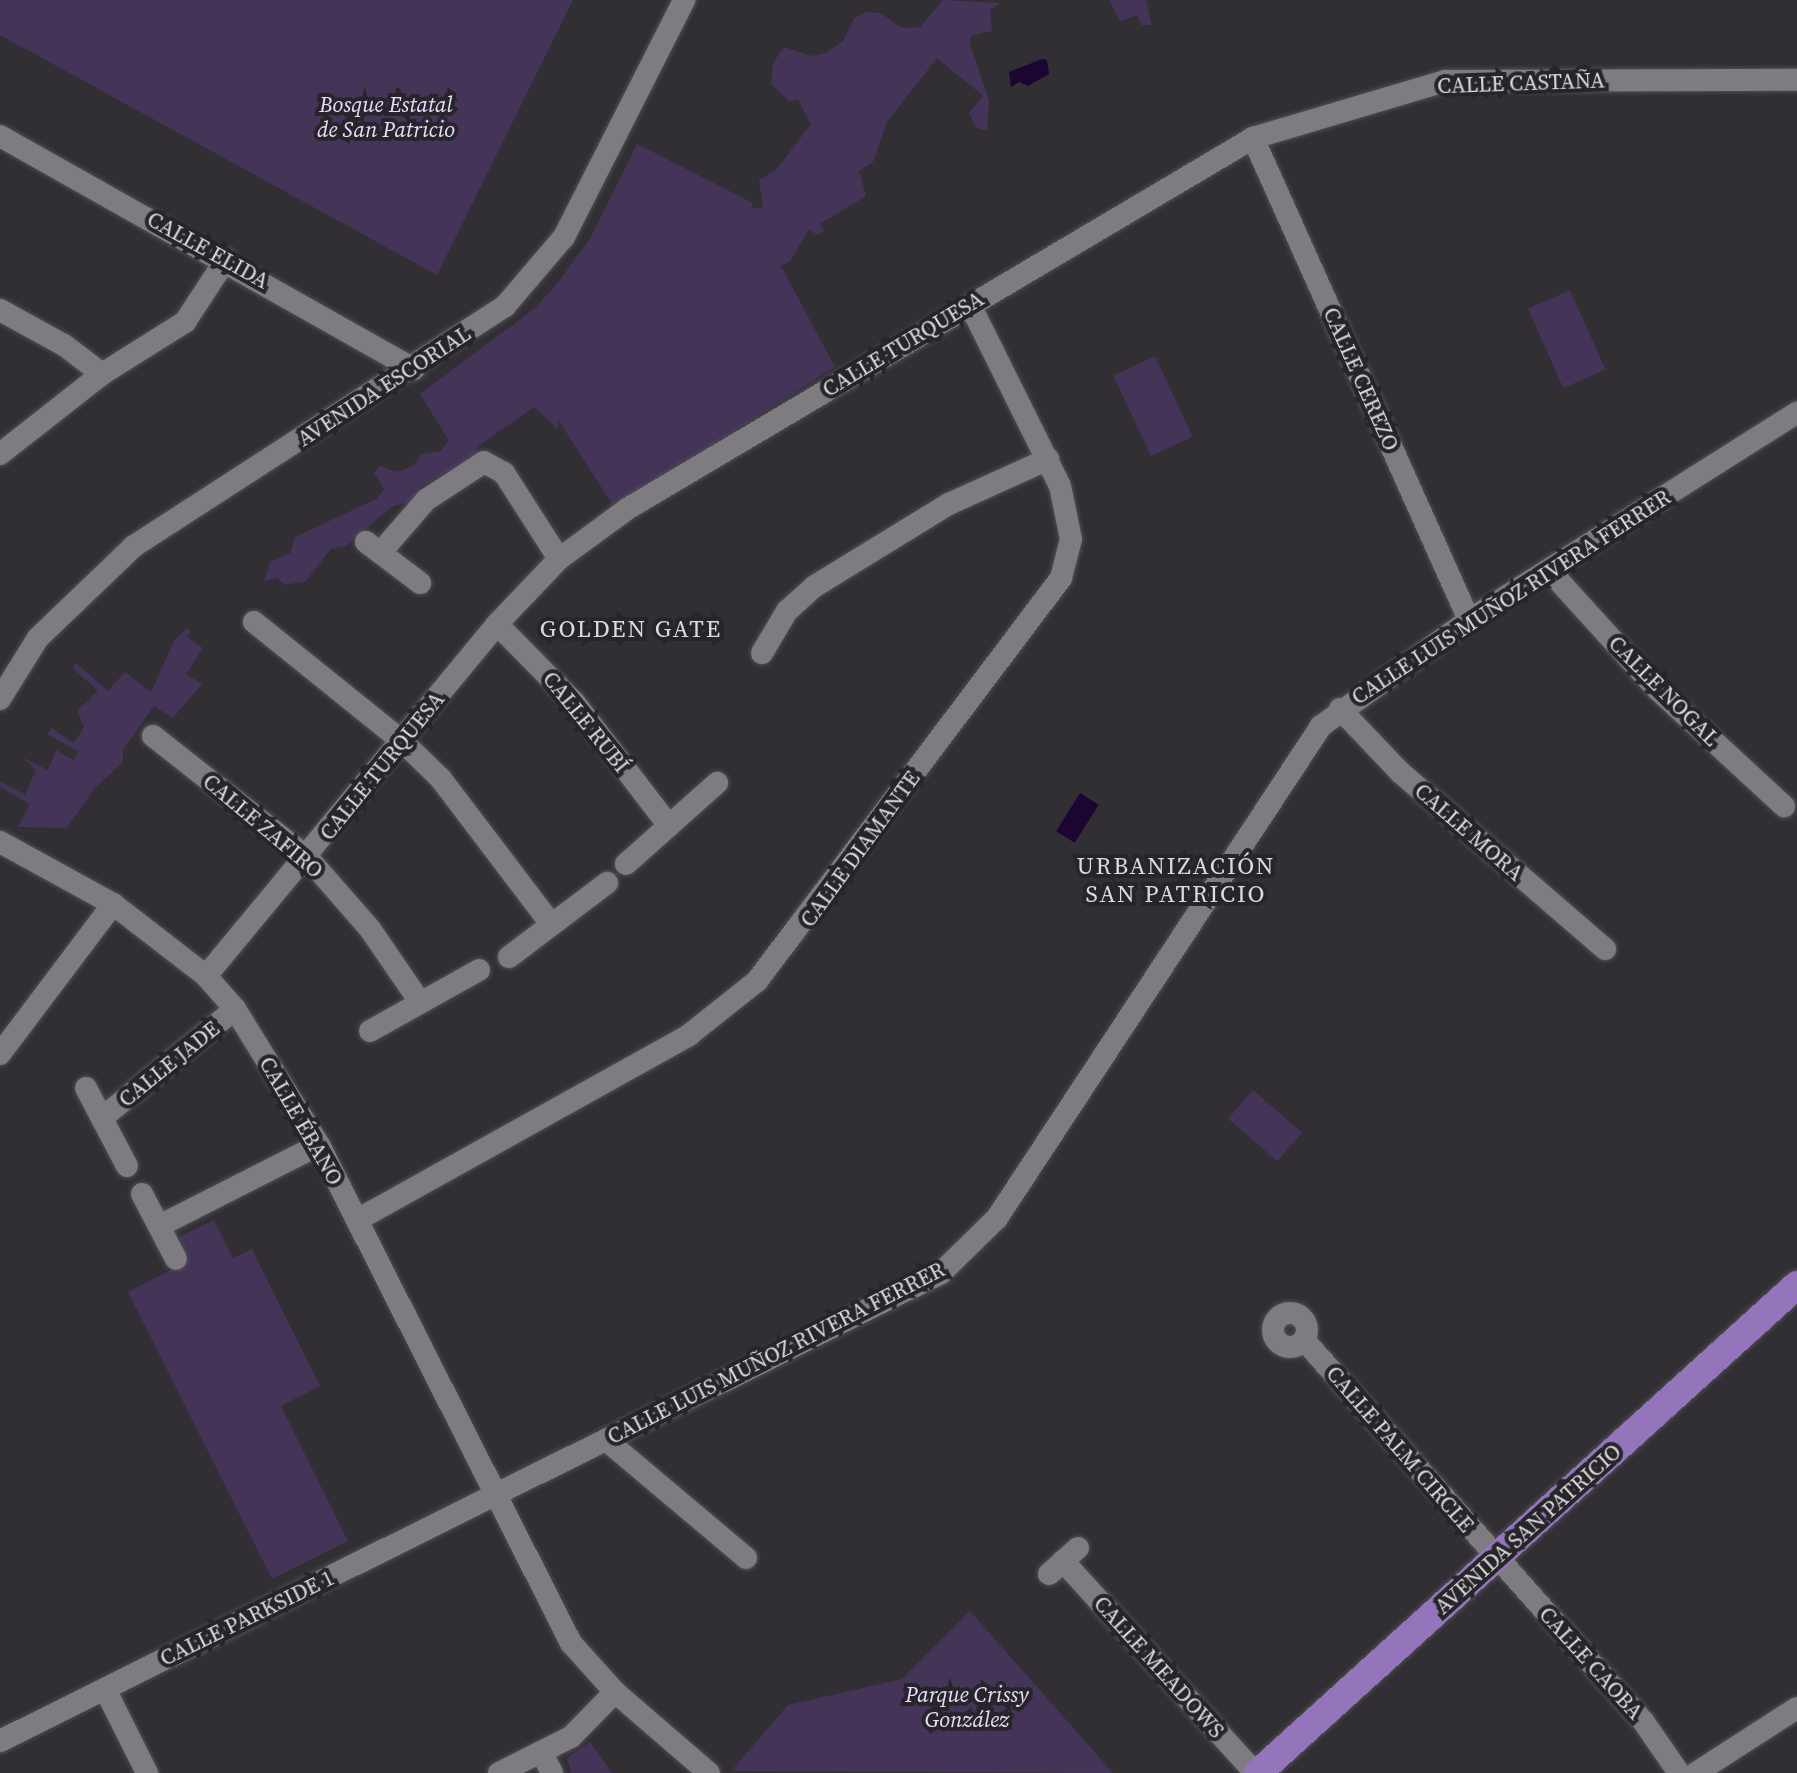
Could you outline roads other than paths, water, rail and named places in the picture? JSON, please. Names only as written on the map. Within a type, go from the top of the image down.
[{"type":"main road","name":"AVENIDA SAN PATRICIO","points":[[1257,1773],[1797,1285]]},
{"type":"street","name":"AVENIDA ESCORIAL","points":[[0,699],[7,670],[134,546],[414,369],[505,306],[564,237],[684,0]]},
{"type":"street","name":"CALLE CASTAÑA","points":[[1253,138],[1445,81],[1797,80]]},
{"type":"street","name":"CALLE ELIDA","points":[[0,136],[226,259],[414,369]]},
{"type":"street","name":"CALLE TURQUESA","points":[[206,976],[308,858],[497,624],[559,559],[627,509],[1253,138]]},
{"type":"street","name":"CALLE CEREZO","points":[[1253,138],[1469,620]]},
{"type":"street","points":[[0,454],[102,374],[185,322],[226,259]]},
{"type":"street","name":"CALLE DIAMANTE","points":[[357,1220],[689,1035],[774,963],[1061,578],[1071,539],[1070,519],[1048,459],[970,305]]},
{"type":"street","points":[[0,310],[64,345],[102,374]]},
{"type":"street","name":"CALLE LUIS MUÑOZ RIVERA FERRER","points":[[494,1495],[941,1273],[997,1218],[1301,751],[1340,709],[1469,620],[1797,413]]},
{"type":"street","points":[[762,653],[787,611],[815,586],[949,504],[1048,459]]},
{"type":"street","points":[[420,583],[374,547],[426,500],[484,462],[504,473],[559,559]]},
{"type":"street","name":"CALLE NOGAL","points":[[1549,570],[1657,689],[1784,806]]},
{"type":"street","points":[[254,622],[402,741],[476,820],[551,924]]},
{"type":"street","name":"CALLE RUBÍ","points":[[497,624],[574,702],[669,826]]},
{"type":"street","name":"CALLE MORA","points":[[1340,709],[1400,772],[1605,949]]},
{"type":"street","name":"CALLE ZAFIRO","points":[[153,736],[308,858],[370,929],[420,1002]]},
{"type":"street","points":[[626,864],[717,783]]},
{"type":"street","name":"CALLE ÉBANO","points":[[0,842],[113,904],[206,976],[235,1009],[319,1145],[571,1643],[615,1692],[709,1773]]},
{"type":"street","points":[[509,957],[607,883]]},
{"type":"street","points":[[0,1054],[113,904]]},
{"type":"street","points":[[370,1031],[479,970]]},
{"type":"street","name":"CALLE JADE","points":[[102,1118],[235,1009]]},
{"type":"street","name":"CALLE JADE","points":[[86,1088],[127,1166]]},
{"type":"street","points":[[159,1226],[319,1145]]},
{"type":"street","points":[[142,1194],[176,1259]]},
{"type":"street","name":"CALLE PALM CIRCLE","points":[[1304,1340],[1496,1558]]},
{"type":"street","points":[[606,1440],[746,1558]]},
{"type":"street","name":"CALLE PARKSIDE 1","points":[[0,1741],[494,1495]]},
{"type":"street","name":"CALLE CAOBA","points":[[1496,1558],[1643,1721],[1679,1773]]},
{"type":"street","name":"CALLE MEADOWS","points":[[1063,1561],[1257,1773]]},
{"type":"street","points":[[105,1689],[147,1773]]},
{"type":"street","points":[[499,1773],[571,1737],[615,1692]]},
{"type":"street","points":[[1696,1773],[1797,1708]]},
{"type":"street","points":[[541,1752],[552,1773]]},
{"type":"district","name":"GOLDEN GATE","points":[[631,629]]},
{"type":"district","name":"URBANIZACIÓN SAN PATRICIO","points":[[1176,880]]},
{"type":"park label","name":"Bosque Estatal de San Patricio","points":[[386,116]]},
{"type":"park label","name":"Parque Crissy González","points":[[967,1706]]}]
